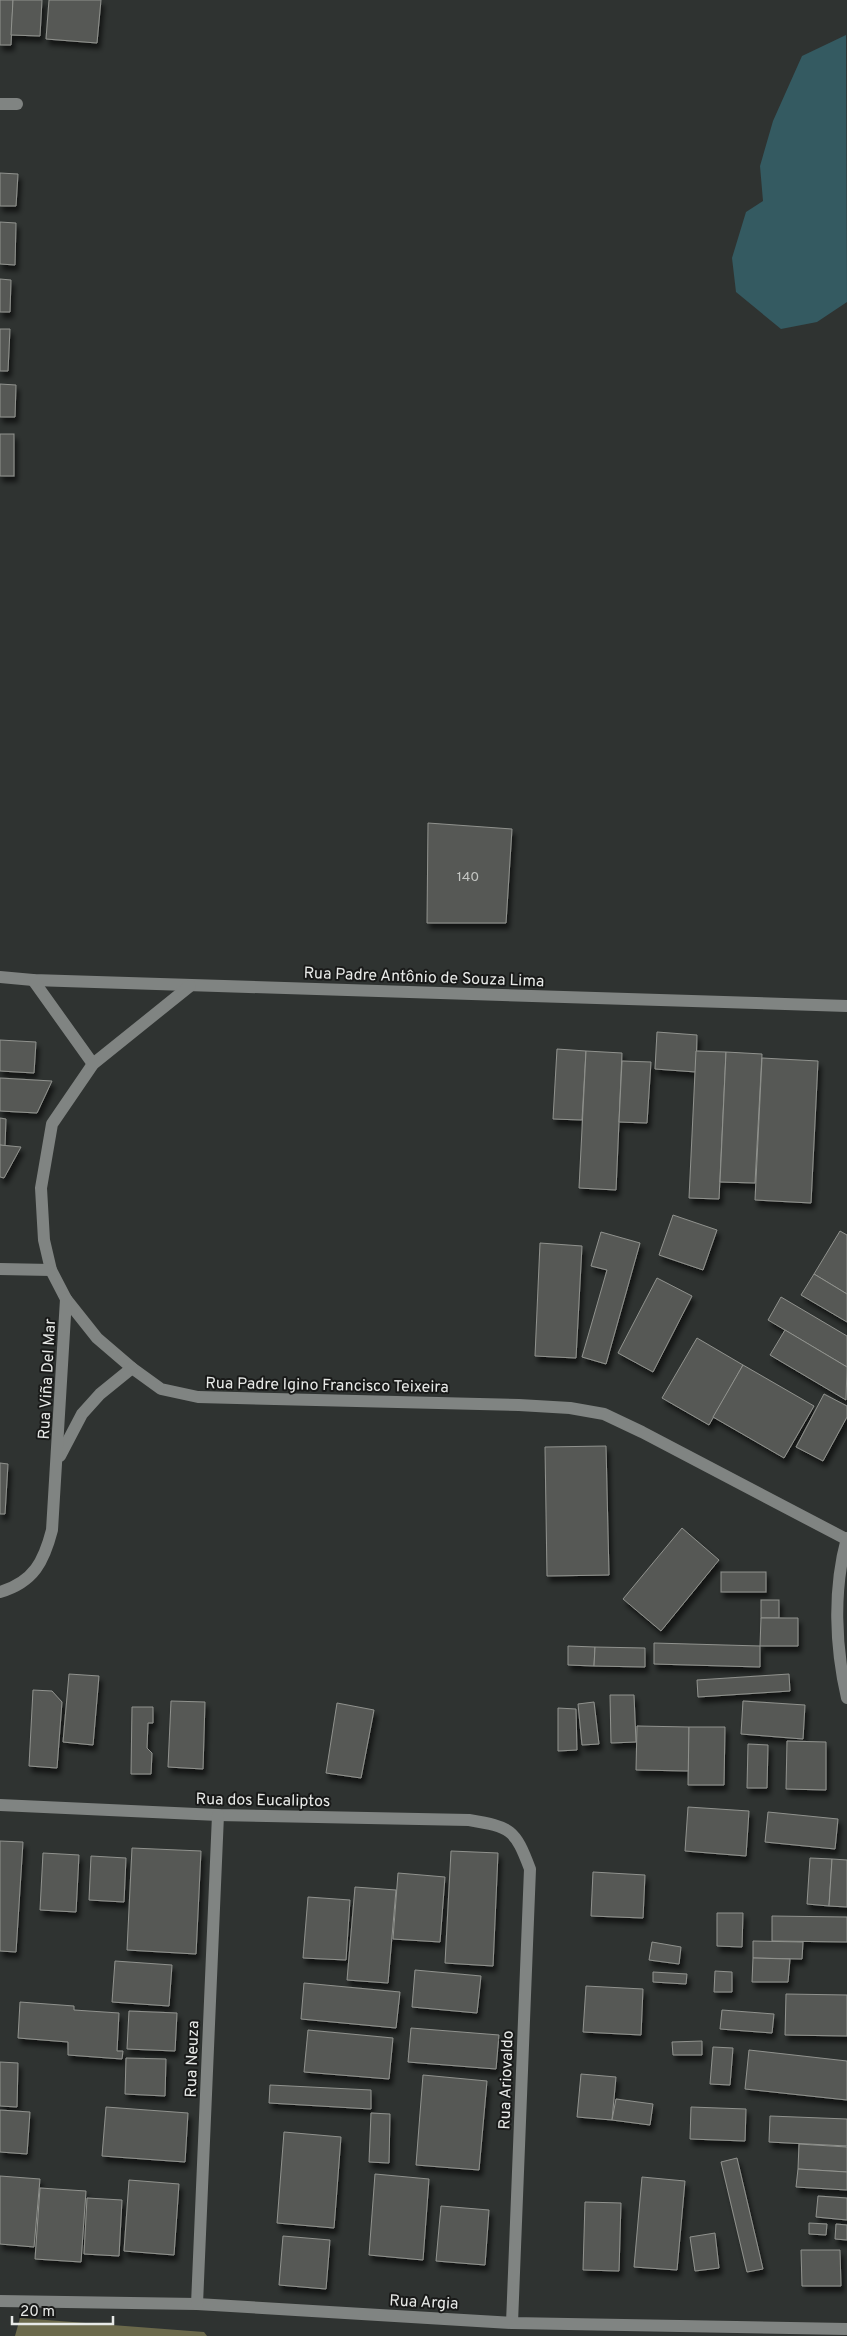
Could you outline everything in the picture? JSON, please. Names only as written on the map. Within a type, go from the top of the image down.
[{"type":"street","points":[[0,104],[17,104]]},
{"type":"street","name":"Rua Padre Antônio de Souza Lima","points":[[0,977],[190,986],[847,1006]]},
{"type":"street","points":[[33,980],[93,1064]]},
{"type":"street","name":"Rua Padre Igino Francisco Teixeira","points":[[190,986],[93,1064],[52,1124],[45,1155],[40,1188],[41,1217],[51,1270],[66,1298],[97,1338],[132,1368],[161,1389],[198,1397],[519,1405],[570,1408],[604,1414],[847,1538]]},
{"type":"street","points":[[0,1268],[51,1270]]},
{"type":"street","name":"Rua Viña Del Mar","points":[[0,1592],[11,1588],[32,1575],[45,1557],[52,1530],[58,1461],[66,1298]]},
{"type":"street","name":"Rua Viña Del Mar","points":[[58,1461],[82,1414],[100,1394],[132,1368]]},
{"type":"street","points":[[847,1538],[836,1598],[841,1673],[847,1698]]},
{"type":"street","name":"Rua dos Eucaliptos","points":[[0,1805],[218,1815],[469,1820],[501,1826],[520,1841]]},
{"type":"street","name":"Rua Neuza","points":[[197,2304],[218,1815]]},
{"type":"street","name":"Rua Ariovaldo","points":[[512,2323],[530,1869],[520,1841]]},
{"type":"street","name":"Rua Argia","points":[[0,2301],[197,2304],[512,2323],[847,2329]]},
{"type":"shaded area","points":[[20,2318],[204,2332],[207,2336],[15,2336]]},
{"type":"water","points":[[846,35],[847,302],[817,322],[781,329],[736,292],[732,258],[746,212],[763,201],[760,166],[773,121],[802,56]]},
{"type":"building","points":[[0,0],[13,0],[11,45],[0,45]]},
{"type":"building","points":[[13,0],[42,0],[40,36],[11,35]]},
{"type":"building","points":[[49,0],[101,0],[97,43],[46,39]]},
{"type":"building","points":[[0,173],[18,174],[16,206],[0,206]]},
{"type":"building","points":[[0,222],[16,223],[15,265],[0,264]]},
{"type":"building","points":[[0,279],[11,280],[10,312],[0,312]]},
{"type":"building","points":[[0,329],[10,329],[8,371],[0,371]]},
{"type":"building","points":[[0,384],[16,385],[15,417],[0,417]]},
{"type":"building","points":[[0,434],[14,434],[14,476],[0,476]]},
{"type":"building","points":[[428,823],[512,829],[506,923],[427,923]]},
{"type":"building","points":[[657,1032],[697,1035],[696,1072],[655,1069]]},
{"type":"building","points":[[0,1040],[36,1042],[34,1073],[0,1071]]},
{"type":"building","points":[[557,1049],[586,1051],[582,1120],[553,1119]]},
{"type":"building","points":[[586,1051],[622,1053],[616,1190],[579,1188]]},
{"type":"building","points":[[696,1051],[726,1052],[719,1199],[689,1198]]},
{"type":"building","points":[[726,1052],[762,1054],[755,1183],[720,1182]]},
{"type":"building","points":[[762,1058],[818,1061],[811,1203],[755,1200]]},
{"type":"building","points":[[622,1061],[651,1062],[647,1123],[619,1122]]},
{"type":"building","points":[[0,1078],[52,1081],[37,1113],[0,1111]]},
{"type":"building","points":[[0,1118],[6,1119],[5,1146],[0,1145]]},
{"type":"building","points":[[0,1145],[21,1147],[4,1178],[0,1177]]},
{"type":"building","points":[[673,1215],[717,1230],[703,1270],[659,1255]]},
{"type":"building","points":[[840,1231],[847,1235],[847,1294],[814,1274]]},
{"type":"building","points":[[601,1232],[640,1243],[606,1364],[582,1357],[607,1270],[591,1266]]},
{"type":"building","points":[[540,1243],[582,1246],[576,1358],[535,1356]]},
{"type":"building","points":[[814,1274],[847,1294],[847,1322],[801,1295]]},
{"type":"building","points":[[657,1278],[692,1296],[653,1372],[618,1353]]},
{"type":"building","points":[[781,1297],[847,1336],[847,1367],[768,1320]]},
{"type":"building","points":[[785,1330],[847,1367],[846,1400],[770,1355]]},
{"type":"building","points":[[697,1338],[743,1365],[709,1425],[662,1398]]},
{"type":"building","points":[[743,1365],[814,1406],[784,1458],[713,1417]]},
{"type":"building","points":[[824,1394],[847,1406],[847,1417],[823,1461],[796,1447]]},
{"type":"building","points":[[606,1446],[609,1575],[547,1576],[545,1447]]},
{"type":"building","points":[[0,1463],[8,1464],[5,1514],[0,1514]]},
{"type":"building","points":[[682,1528],[719,1560],[661,1631],[623,1599]]},
{"type":"building","points":[[721,1572],[766,1572],[766,1592],[721,1592]]},
{"type":"building","points":[[761,1600],[779,1600],[779,1618],[761,1618]]},
{"type":"building","points":[[761,1618],[798,1618],[798,1646],[760,1646]]},
{"type":"building","points":[[654,1643],[760,1646],[760,1667],[654,1664]]},
{"type":"building","points":[[568,1646],[595,1647],[594,1666],[568,1665]]},
{"type":"building","points":[[595,1647],[645,1648],[645,1667],[594,1666]]},
{"type":"building","points":[[69,1674],[99,1676],[93,1745],[63,1742]]},
{"type":"building","points":[[789,1674],[790,1691],[698,1697],[697,1680]]},
{"type":"building","points":[[33,1690],[52,1691],[62,1702],[57,1768],[29,1766]]},
{"type":"building","points":[[610,1695],[634,1695],[636,1742],[611,1743]]},
{"type":"building","points":[[171,1701],[205,1702],[203,1769],[168,1767]]},
{"type":"building","points":[[743,1701],[805,1705],[803,1739],[741,1734]]},
{"type":"building","points":[[594,1702],[599,1744],[582,1745],[578,1704]]},
{"type":"building","points":[[337,1703],[374,1710],[361,1778],[326,1773]]},
{"type":"building","points":[[132,1707],[153,1707],[153,1723],[148,1723],[147,1748],[152,1753],[151,1774],[131,1774]]},
{"type":"building","points":[[558,1708],[576,1709],[577,1750],[558,1751]]},
{"type":"building","points":[[637,1726],[689,1727],[689,1771],[636,1770]]},
{"type":"building","points":[[689,1727],[725,1727],[724,1785],[688,1785]]},
{"type":"building","points":[[787,1741],[826,1742],[826,1790],[786,1789]]},
{"type":"building","points":[[748,1744],[768,1745],[767,1788],[747,1788]]},
{"type":"building","points":[[688,1807],[749,1811],[746,1856],[685,1851]]},
{"type":"building","points":[[768,1812],[838,1819],[835,1849],[765,1842]]},
{"type":"building","points":[[0,1841],[23,1842],[16,1952],[0,1951]]},
{"type":"building","points":[[132,1848],[201,1851],[196,1954],[127,1950]]},
{"type":"building","points":[[451,1851],[498,1853],[493,1966],[445,1963]]},
{"type":"building","points":[[43,1853],[79,1855],[76,1912],[40,1910]]},
{"type":"building","points":[[91,1856],[126,1858],[124,1902],[89,1900]]},
{"type":"building","points":[[810,1858],[832,1859],[829,1906],[807,1904]]},
{"type":"building","points":[[832,1859],[847,1860],[847,1907],[829,1906]]},
{"type":"building","points":[[593,1872],[645,1875],[643,1918],[591,1916]]},
{"type":"building","points":[[398,1873],[445,1877],[440,1942],[393,1939]]},
{"type":"building","points":[[355,1887],[396,1890],[388,1983],[347,1980]]},
{"type":"building","points":[[308,1897],[350,1900],[346,1960],[303,1958]]},
{"type":"building","points":[[717,1913],[743,1913],[742,1947],[717,1946]]},
{"type":"building","points":[[772,1916],[847,1917],[847,1942],[772,1941]]},
{"type":"building","points":[[753,1941],[803,1942],[802,1959],[753,1958]]},
{"type":"building","points":[[652,1942],[681,1947],[679,1964],[649,1960]]},
{"type":"building","points":[[753,1958],[790,1959],[788,1982],[752,1982]]},
{"type":"building","points":[[115,1961],[172,1965],[169,2006],[112,2002]]},
{"type":"building","points":[[415,1970],[481,1976],[477,2013],[412,2007]]},
{"type":"building","points":[[715,1971],[732,1972],[732,1992],[714,1992]]},
{"type":"building","points":[[653,1972],[687,1974],[686,1984],[653,1982]]},
{"type":"building","points":[[304,1983],[400,1992],[396,2028],[301,2019]]},
{"type":"building","points":[[586,1986],[643,1989],[641,2035],[583,2032]]},
{"type":"building","points":[[786,1994],[847,1995],[847,2036],[785,2035]]},
{"type":"building","points":[[20,2002],[74,2006],[74,2010],[119,2013],[117,2051],[123,2051],[122,2059],[68,2055],[68,2042],[18,2038]]},
{"type":"building","points":[[722,2010],[774,2014],[772,2033],[720,2029]]},
{"type":"building","points":[[129,2011],[177,2013],[175,2051],[127,2049]]},
{"type":"building","points":[[411,2028],[499,2035],[496,2069],[408,2062]]},
{"type":"building","points":[[308,2030],[393,2038],[389,2079],[304,2072]]},
{"type":"building","points":[[702,2041],[702,2055],[673,2055],[672,2042]]},
{"type":"building","points":[[713,2047],[733,2048],[730,2085],[710,2084]]},
{"type":"building","points":[[749,2050],[847,2061],[847,2100],[745,2089]]},
{"type":"building","points":[[126,2058],[166,2059],[165,2096],[125,2094]]},
{"type":"building","points":[[0,2062],[18,2063],[17,2107],[0,2106]]},
{"type":"building","points":[[581,2074],[616,2077],[612,2120],[577,2117]]},
{"type":"building","points":[[423,2075],[487,2081],[479,2170],[416,2165]]},
{"type":"building","points":[[270,2085],[371,2090],[371,2109],[269,2103]]},
{"type":"building","points":[[616,2099],[653,2104],[650,2125],[612,2120]]},
{"type":"building","points":[[106,2107],[188,2113],[185,2162],[102,2156]]},
{"type":"building","points":[[691,2107],[746,2109],[745,2141],[690,2139]]},
{"type":"building","points":[[0,2110],[30,2112],[27,2154],[0,2152]]},
{"type":"building","points":[[371,2113],[390,2114],[389,2163],[369,2162]]},
{"type":"building","points":[[770,2116],[847,2119],[847,2146],[769,2142]]},
{"type":"building","points":[[284,2132],[341,2137],[334,2228],[277,2223]]},
{"type":"building","points":[[799,2144],[847,2147],[847,2172],[798,2169]]},
{"type":"building","points":[[737,2158],[763,2269],[747,2272],[721,2162]]},
{"type":"building","points":[[798,2169],[847,2172],[847,2190],[796,2187]]},
{"type":"building","points":[[375,2174],[429,2179],[423,2260],[369,2255]]},
{"type":"building","points":[[0,2176],[40,2179],[34,2247],[0,2244]]},
{"type":"building","points":[[642,2177],[685,2181],[677,2270],[634,2267]]},
{"type":"building","points":[[129,2180],[179,2184],[174,2255],[124,2251]]},
{"type":"building","points":[[40,2188],[86,2191],[81,2262],[35,2259]]},
{"type":"building","points":[[818,2196],[847,2198],[847,2220],[816,2217]]},
{"type":"building","points":[[87,2198],[122,2200],[119,2256],[84,2254]]},
{"type":"building","points":[[585,2202],[621,2203],[619,2271],[583,2270]]},
{"type":"building","points":[[441,2206],[489,2210],[485,2265],[436,2261]]},
{"type":"building","points":[[809,2223],[827,2224],[826,2235],[809,2234]]},
{"type":"building","points":[[836,2224],[847,2225],[847,2240],[835,2239]]},
{"type":"building","points":[[715,2233],[719,2268],[695,2271],[690,2237]]},
{"type":"building","points":[[283,2236],[330,2240],[326,2289],[279,2285]]},
{"type":"building","points":[[801,2250],[840,2250],[841,2286],[802,2286]]}]
